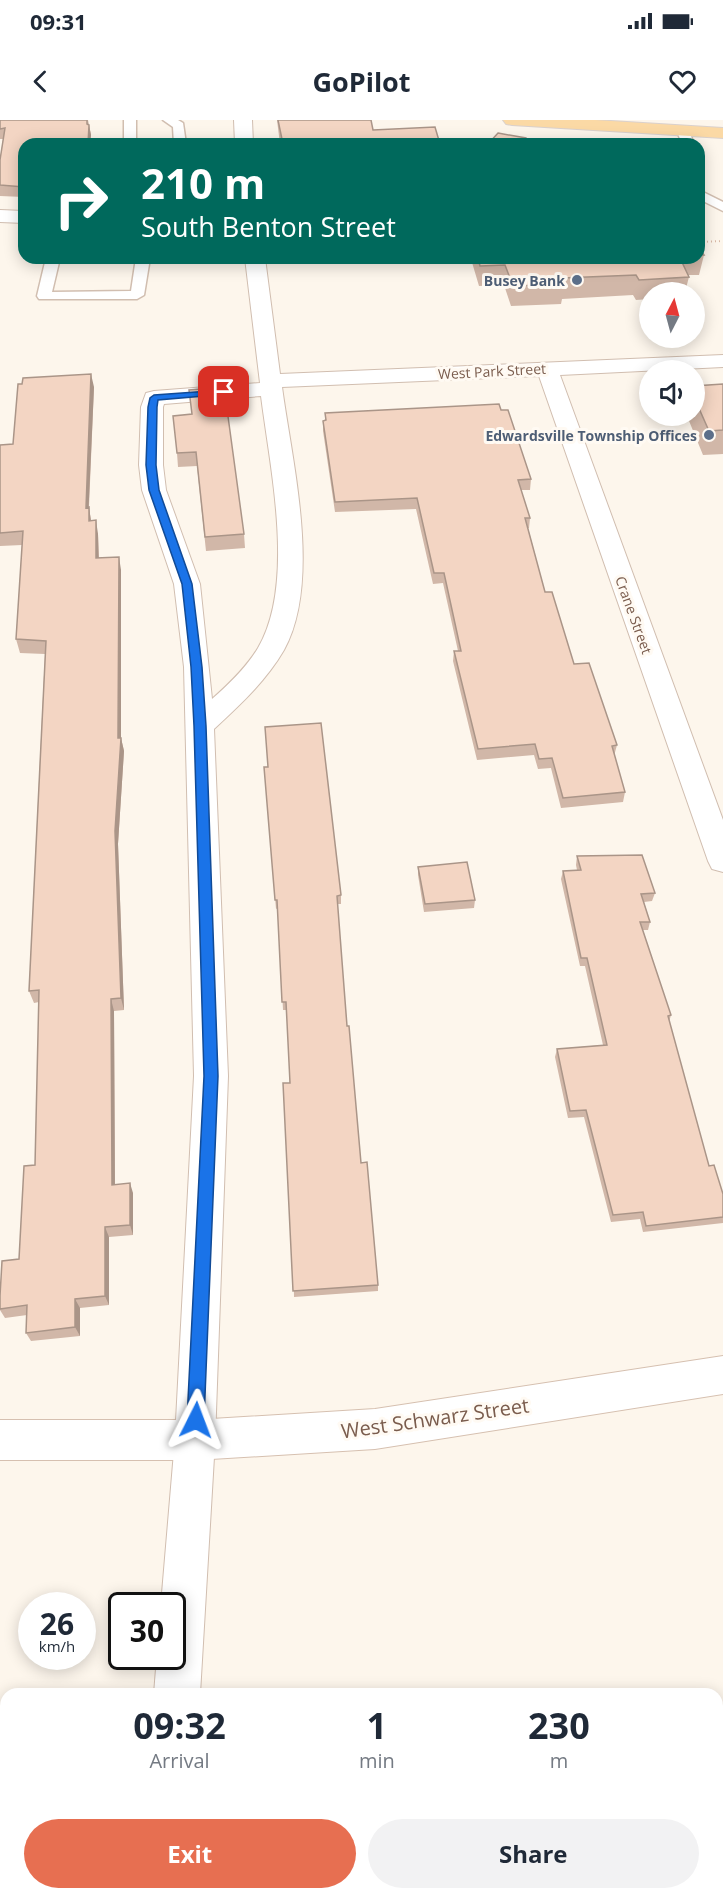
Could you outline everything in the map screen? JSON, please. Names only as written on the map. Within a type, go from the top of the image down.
[{"type":"main road","points":[[512,120],[686,138],[723,133]]},
{"type":"street","points":[[243,120],[244,138]]},
{"type":"street","points":[[0,216],[18,217]]},
{"type":"street","points":[[177,1688],[195,1440],[211,1076],[200,726],[246,685],[269,656],[284,620],[291,583],[291,545],[256,264]]},
{"type":"street","name":"West Park Street","points":[[200,726],[187,584],[154,490],[151,465],[154,398],[270,385],[723,361]]},
{"type":"street","name":"Crane Street","points":[[547,369],[723,861]]},
{"type":"street","name":"West Schwarz Street","points":[[0,1440],[195,1440],[375,1430],[723,1375]]},
{"type":"lane","points":[[130,120],[130,138]]},
{"type":"lane","points":[[169,120],[179,125],[180,138]]},
{"type":"lane","points":[[705,197],[723,207]]},
{"type":"lane","points":[[52,264],[44,296],[137,295],[142,264]]},
{"type":"path","points":[[705,242],[723,242]]},
{"type":"building","points":[[0,120],[87,120],[89,125],[88,138],[18,138],[18,186],[0,185],[0,160],[5,128],[0,129]]},
{"type":"building","points":[[278,120],[371,120],[373,130],[435,127],[438,138],[282,138]]},
{"type":"building","points":[[498,133],[526,138],[493,138]]},
{"type":"building","points":[[480,264],[683,264],[689,277],[639,280],[636,275],[563,278],[564,284],[513,286],[505,265],[480,266]]},
{"type":"building","points":[[91,374],[86,508],[89,507],[89,521],[96,520],[96,558],[119,557],[118,738],[121,738],[115,831],[121,998],[111,999],[112,1185],[130,1183],[130,1225],[105,1227],[105,1296],[75,1299],[75,1327],[26,1333],[27,1305],[0,1309],[0,1296],[2,1261],[19,1259],[24,1166],[35,1165],[39,990],[29,991],[46,641],[16,639],[23,531],[0,533],[0,445],[13,444],[18,384],[22,384],[23,378]]},
{"type":"building","points":[[723,384],[723,430],[709,431],[705,422],[705,385]]},
{"type":"building","points":[[224,387],[244,534],[205,537],[196,452],[177,453],[173,416],[192,414],[189,390]]},
{"type":"building","points":[[499,404],[501,410],[508,410],[531,479],[518,480],[530,518],[525,518],[545,592],[552,592],[574,664],[589,663],[617,745],[612,746],[625,792],[563,798],[552,758],[539,759],[535,744],[478,749],[454,651],[461,651],[444,573],[434,573],[417,498],[335,502],[323,421],[326,420],[325,413]]},
{"type":"building","points":[[321,723],[341,895],[337,896],[347,1026],[349,1026],[361,1163],[367,1162],[378,1285],[293,1291],[283,1083],[290,1083],[286,1002],[282,1002],[277,900],[275,900],[264,767],[268,767],[265,727]]},
{"type":"building","points":[[642,855],[655,893],[641,894],[650,922],[640,922],[671,1015],[668,1016],[709,1166],[714,1165],[723,1194],[723,1217],[646,1226],[643,1212],[613,1215],[586,1110],[570,1111],[557,1049],[607,1045],[587,958],[581,958],[563,871],[581,870],[577,856]]},
{"type":"building","points":[[467,862],[475,900],[425,904],[418,867]]},
{"type":"place","name":"Busey Bank","points":[[577,280]]},
{"type":"place","name":"Edwardsville Township Offices","points":[[709,435]]},
{"type":"route","points":[[196,1420],[211,1076],[200,726],[187,584],[154,490],[151,465],[152,407],[154,398],[224,392]]}]
